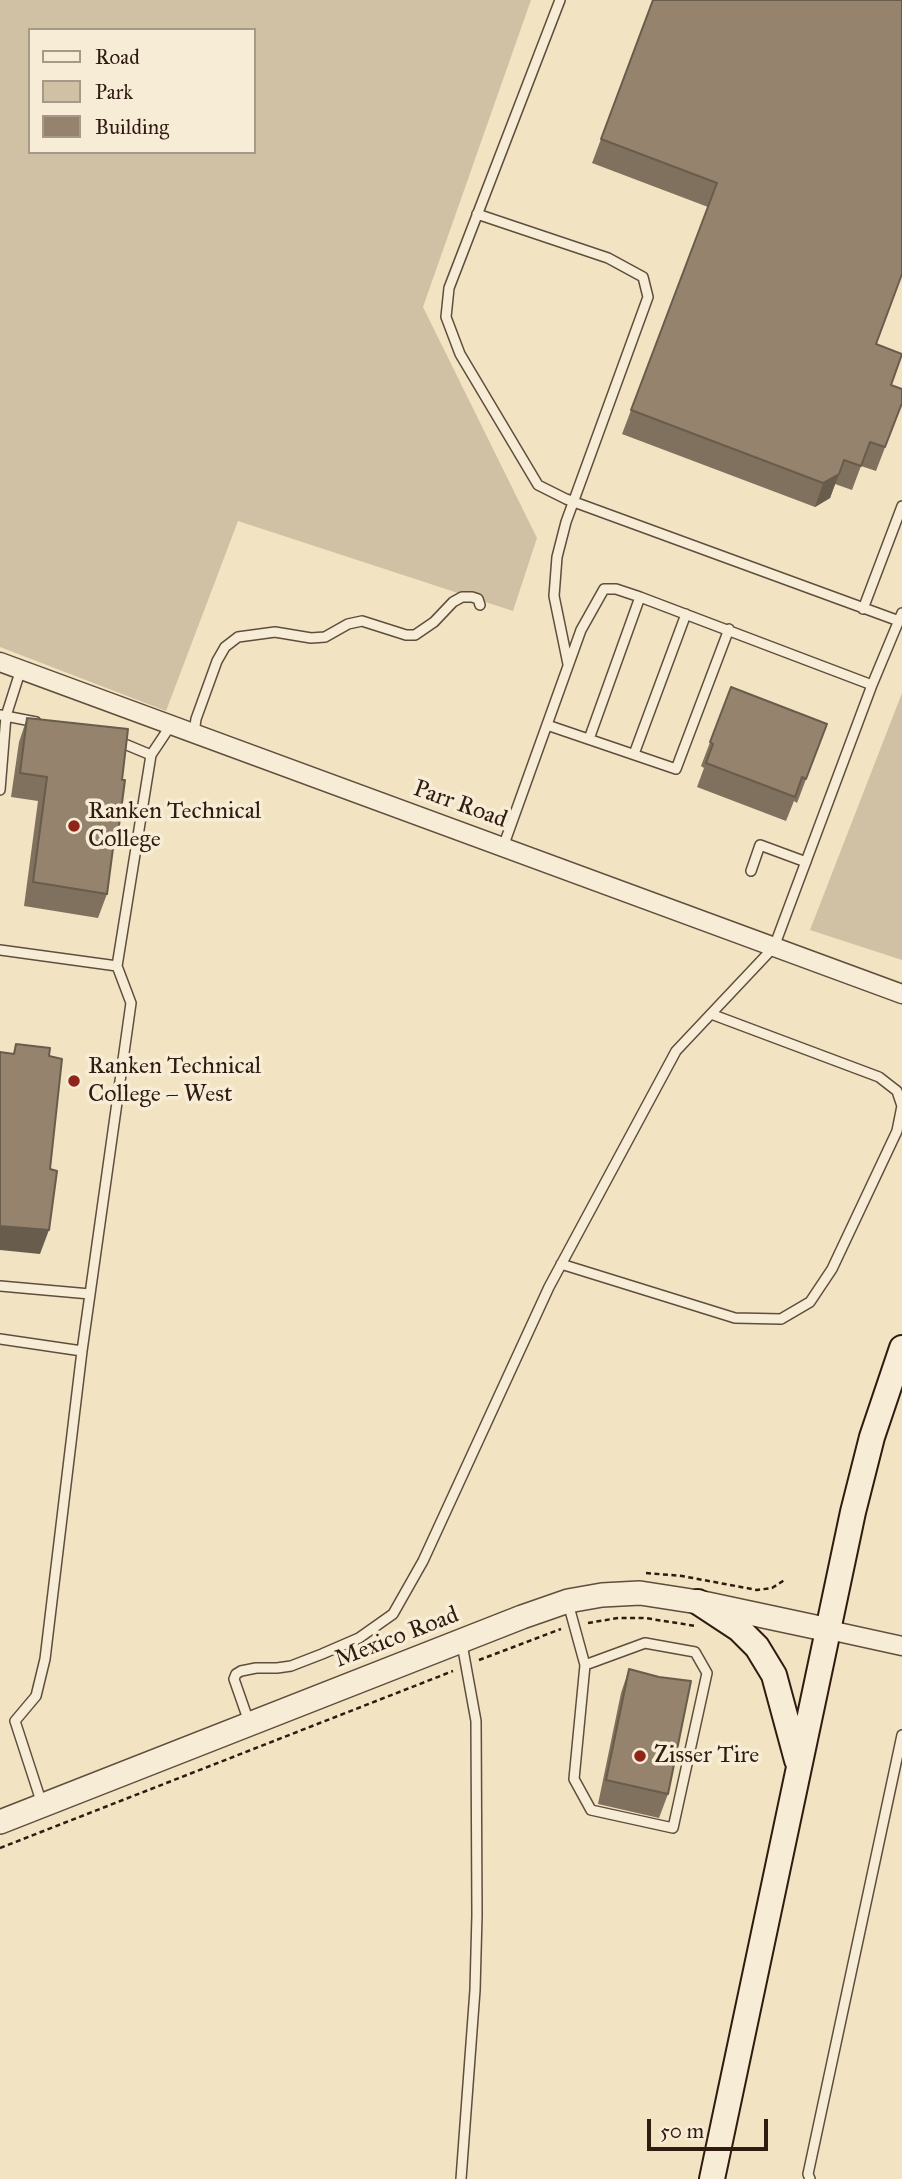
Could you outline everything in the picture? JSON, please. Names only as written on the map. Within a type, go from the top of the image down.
[{"type":"main road","points":[[712,2179],[853,1512],[872,1437],[902,1348]]},
{"type":"main road","points":[[698,1602],[739,1629],[757,1647],[774,1675],[799,1767]]},
{"type":"street","name":"Parr Road","points":[[0,662],[902,994]]},
{"type":"street","name":"Mexico Road","points":[[0,1822],[568,1601],[601,1595],[640,1593],[698,1602],[829,1630]]},
{"type":"street","points":[[829,1630],[902,1646]]},
{"type":"lane","points":[[250,1724],[234,1679],[236,1674],[256,1668],[291,1666],[359,1638],[393,1614],[423,1561],[561,1265],[676,1051],[774,947],[900,617],[863,609],[574,501],[538,485],[460,354],[446,317],[449,288],[559,0]]},
{"type":"lane","points":[[477,214],[608,258],[643,277],[648,297],[574,501],[557,557],[554,596],[568,665]]},
{"type":"lane","points":[[863,609],[902,506]]},
{"type":"lane","points":[[503,847],[581,630],[604,589],[616,589],[640,597],[872,685]]},
{"type":"lane","points":[[194,733],[196,719],[217,661],[225,647],[237,637],[275,632],[317,638],[333,634],[348,624],[362,621],[406,635],[415,635],[462,597],[478,599],[480,605]]},
{"type":"lane","points":[[589,739],[640,597]]},
{"type":"lane","points":[[634,754],[686,614]]},
{"type":"lane","points":[[547,725],[676,769],[729,629]]},
{"type":"lane","points":[[0,790],[3,716],[21,669]]},
{"type":"lane","points":[[3,716],[48,724]]},
{"type":"lane","points":[[42,1805],[15,1721],[36,1696],[45,1659],[82,1351],[131,1003],[117,966],[151,755],[171,725]]},
{"type":"lane","points":[[100,736],[126,743],[151,755]]},
{"type":"lane","points":[[751,871],[760,845],[806,862]]},
{"type":"lane","points":[[0,950],[117,966]]},
{"type":"lane","points":[[561,1265],[735,1318],[781,1319],[810,1302],[832,1269],[897,1131],[902,1106],[897,1091],[879,1077],[711,1014]]},
{"type":"lane","points":[[0,1286],[90,1294]]},
{"type":"lane","points":[[0,1339],[82,1351]]},
{"type":"lane","points":[[568,1601],[585,1665],[574,1779],[591,1810],[673,1828],[707,1673],[695,1652],[645,1643],[585,1665]]},
{"type":"lane","points":[[461,1641],[476,1721],[477,1915],[475,1990],[461,2179]]},
{"type":"lane","points":[[810,2179],[808,2174],[902,1735]]},
{"type":"path","points":[[0,1848],[552,1632],[618,1618],[645,1618],[706,1628]]},
{"type":"green space","points":[[0,0],[531,0],[423,307],[537,538],[513,611],[238,521],[166,711],[0,647]]},
{"type":"green space","points":[[902,693],[902,960],[810,930]]},
{"type":"building","points":[[653,0],[902,0],[902,274],[876,344],[902,354],[891,385],[902,389],[902,403],[885,447],[870,442],[861,466],[844,460],[839,474],[823,483],[631,410],[717,183],[601,139]]},
{"type":"building","points":[[731,687],[827,724],[806,779],[802,777],[795,797],[706,763],[713,744],[710,742]]},
{"type":"building","name":"Ranken Technical College","points":[[27,718],[128,729],[122,780],[125,780],[107,894],[33,882],[47,777],[20,773]]},
{"type":"building","points":[[16,1044],[50,1048],[49,1056],[62,1059],[50,1169],[57,1171],[49,1230],[0,1226],[0,1052],[14,1054]]},
{"type":"building","name":"Zisser Tire","points":[[629,1669],[659,1677],[691,1681],[668,1794],[606,1780]]},
{"type":"place","name":"Ranken Technical College","points":[[74,826]]},
{"type":"place","name":"Ranken Technical College – West","points":[[74,1081]]},
{"type":"place","name":"Zisser Tire","points":[[640,1756]]}]
